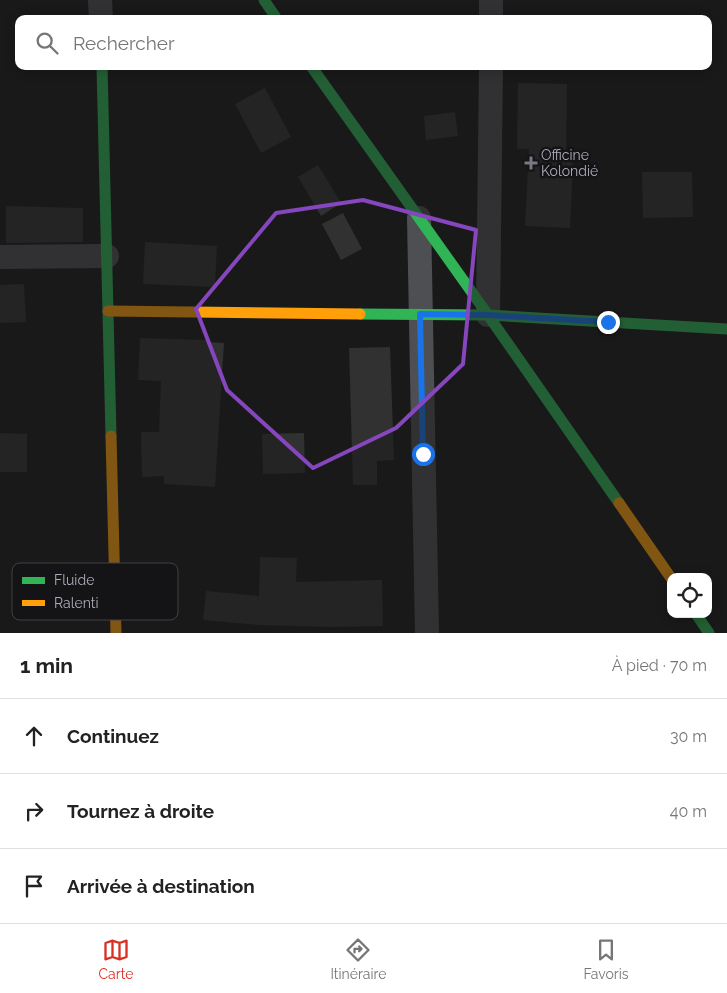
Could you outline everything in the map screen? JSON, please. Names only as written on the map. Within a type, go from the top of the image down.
[{"type":"street","points":[[100,0],[101,15]]},
{"type":"street","points":[[264,0],[274,15]]},
{"type":"street","points":[[491,0],[491,15]]},
{"type":"street","points":[[102,70],[114,563]]},
{"type":"street","points":[[314,70],[488,315],[668,573]]},
{"type":"street","points":[[488,315],[491,70]]},
{"type":"street","points":[[419,218],[427,633]]},
{"type":"street","points":[[0,257],[107,256]]},
{"type":"street","points":[[108,311],[488,315],[727,329]]},
{"type":"street","points":[[699,618],[709,633]]},
{"type":"street","points":[[116,620],[116,633]]},
{"type":"highlighted area","points":[[363,200],[476,230],[463,364],[396,428],[313,468],[227,390],[196,309],[276,213]]},
{"type":"building","points":[[518,83],[567,84],[566,162],[573,162],[570,228],[525,226],[529,149],[517,149]]},
{"type":"building","points":[[265,88],[291,137],[261,153],[235,104]]},
{"type":"building","points":[[455,112],[458,136],[426,140],[424,116]]},
{"type":"building","points":[[318,165],[341,203],[321,216],[298,177]]},
{"type":"building","points":[[642,172],[692,172],[693,217],[643,218]]},
{"type":"building","points":[[6,206],[83,208],[83,242],[6,243]]},
{"type":"building","points":[[343,213],[362,249],[341,260],[322,224]]},
{"type":"building","points":[[145,242],[217,246],[215,287],[143,284]]},
{"type":"building","points":[[24,284],[26,322],[0,323],[0,285]]},
{"type":"building","points":[[140,338],[207,340],[207,342],[224,343],[215,487],[164,484],[164,476],[142,477],[141,432],[159,432],[161,381],[138,380]]},
{"type":"building","points":[[390,347],[394,460],[377,461],[377,485],[353,485],[349,348]]},
{"type":"building","points":[[0,433],[27,434],[27,472],[0,472]]},
{"type":"building","points":[[304,433],[305,473],[263,474],[262,434]]},
{"type":"building","points":[[260,557],[297,558],[296,582],[382,580],[383,626],[258,625],[203,620],[206,591],[259,596]]},
{"type":"traffic: fast","points":[[264,0],[274,15]]},
{"type":"traffic: fast","points":[[102,70],[111,436]]},
{"type":"traffic: fast","points":[[314,70],[619,503]]},
{"type":"traffic: fast","points":[[360,314],[488,315],[727,329]]},
{"type":"traffic: fast","points":[[699,618],[709,633]]},
{"type":"traffic: slow","points":[[108,311],[360,314]]},
{"type":"traffic: slow","points":[[111,436],[114,563]]},
{"type":"traffic: slow","points":[[619,503],[668,573]]},
{"type":"traffic: slow","points":[[116,620],[116,633]]},
{"type":"place","name":"Officine Kolondié","points":[[531,163]]},
{"type":"route","points":[[423,454],[420,314],[488,315],[608,322]]}]
